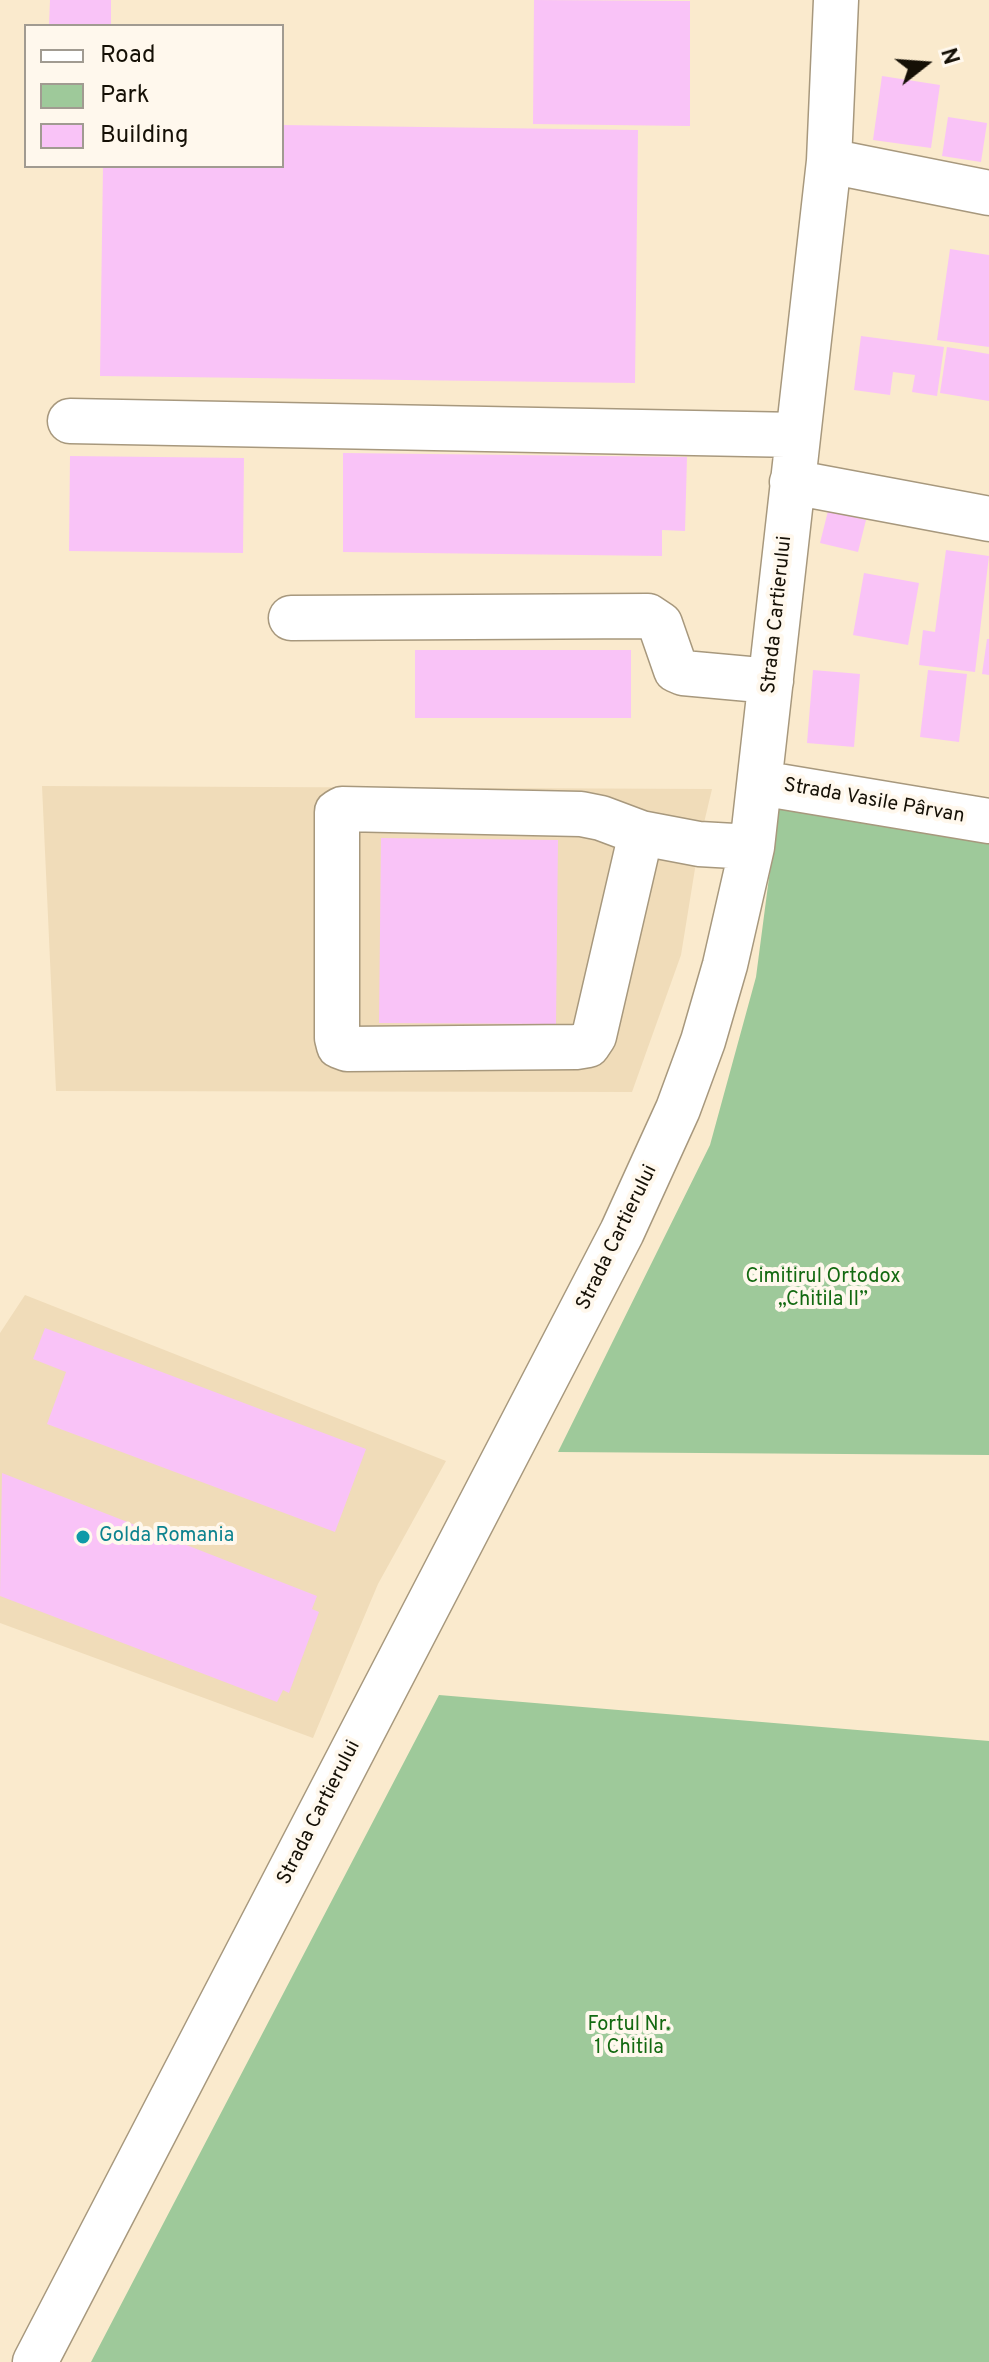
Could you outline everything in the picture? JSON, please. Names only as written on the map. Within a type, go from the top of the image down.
[{"type":"street","name":"Strada Cartierului","points":[[35,2362],[648,1177],[703,1041],[725,965],[752,847],[829,161],[836,0]]},
{"type":"street","points":[[829,161],[989,193]]},
{"type":"street","points":[[70,421],[798,435]]},
{"type":"street","points":[[792,482],[989,519]]},
{"type":"street","points":[[291,618],[648,616],[660,624],[676,670],[771,681]]},
{"type":"street","name":"Strada Vasile Pârvan","points":[[760,783],[989,821]]},
{"type":"street","points":[[641,833],[594,1036],[588,1045],[362,1049],[339,1046],[337,812],[342,809],[581,814],[641,833],[699,844],[752,847]]},
{"type":"shaded area","points":[[42,786],[712,789],[699,844],[681,955],[632,1092],[56,1091]]},
{"type":"shaded area","points":[[25,1295],[446,1461],[378,1584],[313,1738],[0,1623],[0,1333]]},
{"type":"green space","name":"Cimitirul Ortodox „Chitila II”","points":[[778,809],[989,842],[989,1455],[558,1452],[710,1145],[756,977]]},
{"type":"green space","name":"Fortul Nr. 1 Chitila","points":[[439,1695],[989,1741],[989,2362],[91,2362]]},
{"type":"building","points":[[50,0],[111,0],[111,24],[49,24]]},
{"type":"building","points":[[534,0],[690,1],[690,126],[533,124]]},
{"type":"building","points":[[882,76],[940,85],[931,148],[873,140]]},
{"type":"building","points":[[948,117],[987,123],[981,162],[942,156]]},
{"type":"building","points":[[284,125],[638,130],[635,383],[100,376],[103,168],[284,168]]},
{"type":"building","points":[[950,249],[989,255],[989,347],[937,340]]},
{"type":"building","points":[[861,336],[944,347],[937,396],[912,392],[915,375],[893,372],[890,395],[854,390]]},
{"type":"building","points":[[947,347],[989,354],[989,401],[940,393]]},
{"type":"building","points":[[343,453],[687,457],[685,531],[662,530],[662,556],[343,552]]},
{"type":"building","points":[[70,456],[244,458],[243,553],[69,551]]},
{"type":"building","points":[[828,511],[866,520],[858,552],[820,543]]},
{"type":"building","points":[[946,550],[989,556],[975,672],[919,665],[923,630],[935,632]]},
{"type":"building","points":[[864,573],[919,583],[908,645],[853,635]]},
{"type":"building","points":[[989,639],[989,675],[982,674]]},
{"type":"building","points":[[415,650],[631,650],[631,718],[415,718]]},
{"type":"building","points":[[813,670],[860,674],[854,747],[807,743]]},
{"type":"building","points":[[928,670],[967,674],[959,742],[920,737]]},
{"type":"building","points":[[381,838],[558,840],[556,1024],[379,1023]]},
{"type":"building","points":[[45,1328],[366,1449],[335,1532],[47,1424],[66,1372],[33,1359]]},
{"type":"building","name":"Golda Romania","points":[[2,1473],[317,1596],[312,1609],[319,1612],[289,1693],[283,1690],[277,1702],[0,1596]]},
{"type":"place","name":"Golda Romania","points":[[83,1537]]}]
